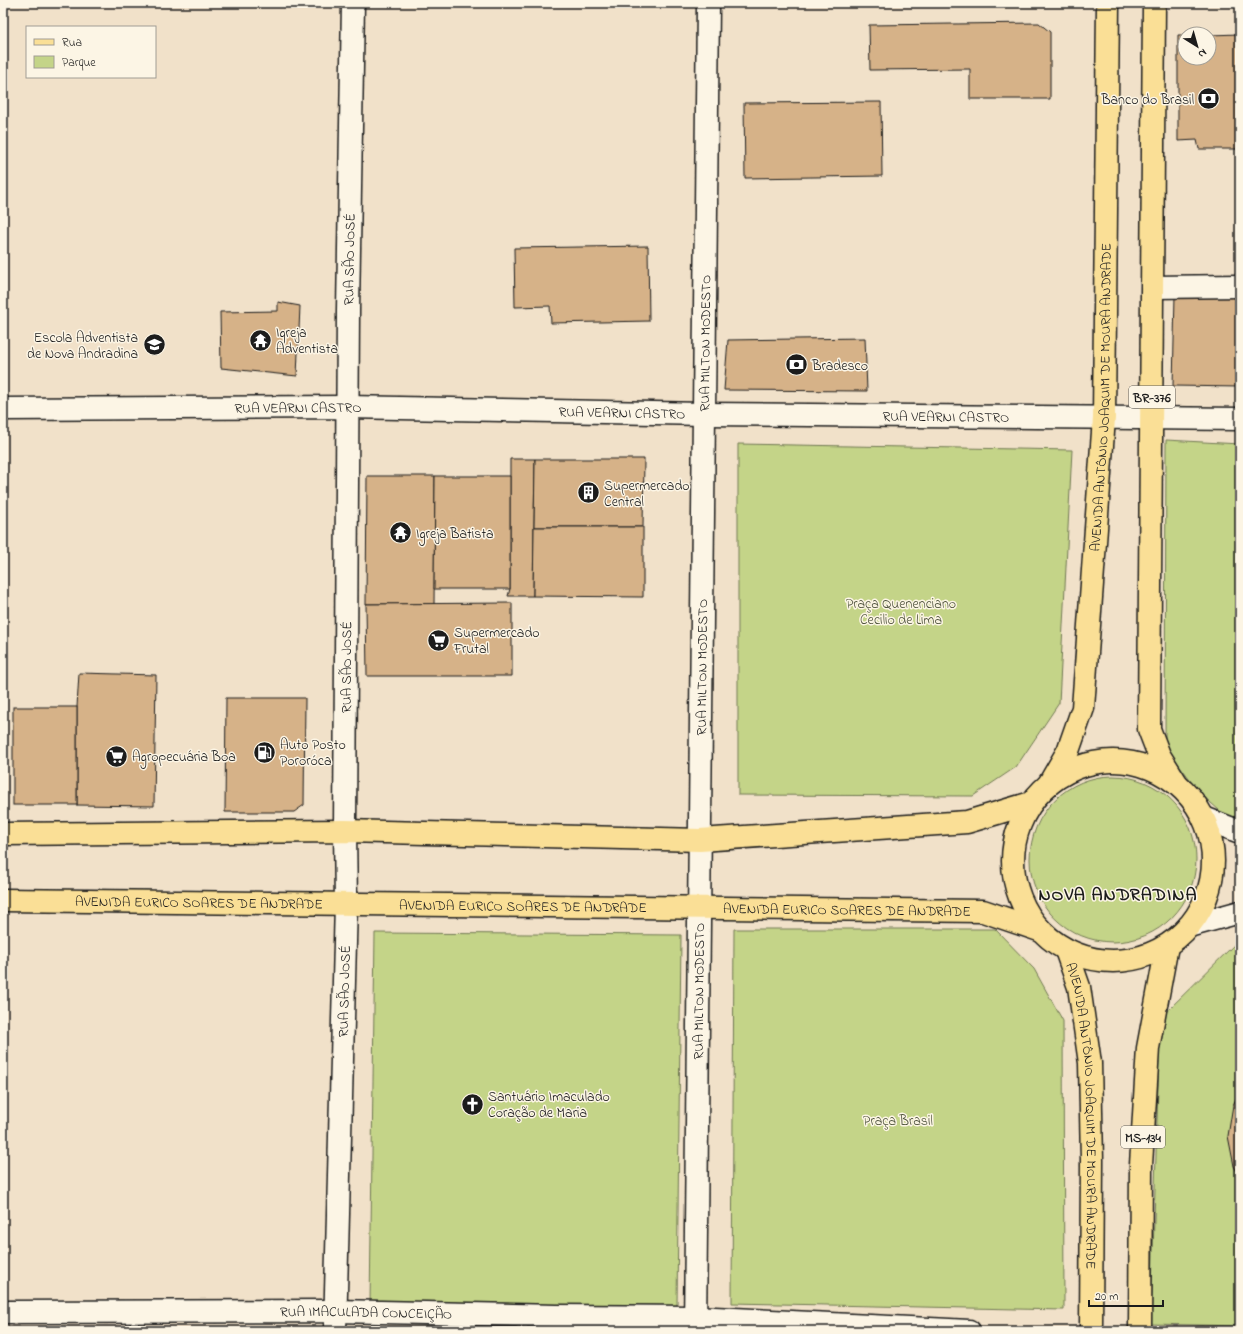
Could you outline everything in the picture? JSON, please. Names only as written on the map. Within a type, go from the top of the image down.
[{"type":"main road","name":"AVENIDA ANTÔNIO JOAQUIM DE MOURA ANDRADE","points":[[1049,784],[1068,751],[1083,708],[1104,418],[1108,3]]},
{"type":"main road","name":"BR-376","points":[[1154,3],[1149,729],[1159,755],[1177,784]]},
{"type":"main road","points":[[1113,761],[1147,767],[1177,784],[1204,818],[1211,840],[1213,863],[1210,886],[1202,907],[1189,926],[1167,946],[1134,960],[1106,961],[1099,961],[1066,950],[1039,930],[1020,902],[1012,868],[1016,834],[1031,803],[1049,784],[1079,767],[1113,761]]},
{"type":"main road","points":[[3,834],[345,831],[700,840],[967,822],[1031,803]]},
{"type":"main road","name":"AVENIDA EURICO SOARES DE ANDRADE","points":[[3,900],[983,911],[1039,930]]},
{"type":"main road","name":"MS-134","points":[[1140,1331],[1141,1165],[1148,1048],[1167,946]]},
{"type":"main road","name":"AVENIDA ANTÔNIO JOAQUIM DE MOURA ANDRADE","points":[[1066,950],[1079,987],[1090,1063],[1092,1162],[1091,1331]]},
{"type":"street","name":"RUA SÃO JOSÉ","points":[[335,1321],[346,903],[345,831],[348,407],[353,3]]},
{"type":"street","name":"RUA MILTON MODESTO","points":[[695,1324],[708,3]]},
{"type":"street","points":[[1153,287],[1240,286]]},
{"type":"street","name":"RUA VEARNI CASTRO","points":[[3,408],[348,407],[704,414],[1240,419]]},
{"type":"street","points":[[1204,818],[1240,832]]},
{"type":"street","points":[[1189,926],[1240,912]]},
{"type":"street","name":"RUA IMACULADA CONCEIÇÃO","points":[[3,1312],[335,1321],[548,1316],[695,1324],[969,1331]]},
{"type":"green space","points":[[1166,440],[1240,444],[1240,820],[1230,820],[1201,794],[1165,746]]},
{"type":"green space","name":"Praça Quenenciano Cecilio de Lima","points":[[738,444],[1072,450],[1059,703],[1016,767],[973,796],[738,795]]},
{"type":"green space","points":[[1113,776],[1145,782],[1172,800],[1190,827],[1196,859],[1190,891],[1172,918],[1145,936],[1113,942],[1081,936],[1054,918],[1036,891],[1030,859],[1036,827],[1054,800],[1081,782]]},
{"type":"green space","name":"Praça Brasil","points":[[734,929],[995,929],[1034,969],[1063,1021],[1064,1310],[732,1303]]},
{"type":"green space","points":[[375,933],[681,935],[677,1307],[370,1305]]},
{"type":"green space","points":[[1240,939],[1240,1326],[1151,1324],[1160,1018]]},
{"type":"building","points":[[1039,23],[1050,32],[1050,99],[970,99],[970,69],[870,70],[869,25]]},
{"type":"building","name":"Banco do Brasil","points":[[1240,34],[1240,149],[1199,149],[1197,140],[1178,141],[1178,66],[1217,66],[1217,35]]},
{"type":"building","points":[[881,102],[882,176],[745,178],[744,103]]},
{"type":"building","points":[[648,246],[649,321],[551,323],[550,306],[515,307],[514,248]]},
{"type":"building","points":[[1175,295],[1240,296],[1240,387],[1173,386]]},
{"type":"building","name":"Igreja Adventista","points":[[278,302],[300,306],[297,376],[221,368],[220,312],[278,311]]},
{"type":"building","name":"Bradesco","points":[[865,338],[867,391],[724,390],[728,340]]},
{"type":"building","points":[[510,459],[535,459],[533,596],[508,596],[510,589]]},
{"type":"building","name":"Supermercado Central","points":[[535,459],[644,459],[643,527],[534,527]]},
{"type":"building","name":"Igreja Batista","points":[[367,476],[435,476],[434,604],[366,604]]},
{"type":"building","points":[[435,476],[510,476],[510,589],[434,589]]},
{"type":"building","points":[[534,527],[643,527],[643,597],[533,596]]},
{"type":"building","name":"Supermercado Frutal","points":[[512,603],[512,676],[367,676],[366,604]]},
{"type":"building","name":"Agropecuária Boa","points":[[79,673],[156,675],[154,806],[77,805],[77,707]]},
{"type":"building","name":"Auto Posto Pororóca","points":[[226,698],[305,698],[304,805],[294,812],[225,812]]},
{"type":"building","points":[[13,707],[77,707],[77,805],[13,805]]},
{"type":"building","points":[[1240,1091],[1240,1178],[1234,1166],[1228,1136],[1233,1105]]},
{"type":"place","name":"Banco do Brasil","points":[[1209,99]]},
{"type":"place","name":"Igreja Adventista","points":[[260,340]]},
{"type":"place","name":"Escola Adventista de Nova Andradina","points":[[154,345]]},
{"type":"place","name":"Bradesco","points":[[796,365]]},
{"type":"place","name":"Supermercado Central","points":[[589,493]]},
{"type":"place","name":"Igreja Batista","points":[[401,533]]},
{"type":"place","name":"Supermercado Frutal","points":[[439,640]]},
{"type":"place","name":"Auto Posto Pororóca","points":[[265,752]]},
{"type":"place","name":"Agropecuária Boa","points":[[116,756]]},
{"type":"place","name":"Santuário Imaculado Coração de Maria","points":[[472,1104]]},
{"type":"district","name":"NOVA ANDRADINA","points":[[1118,894]]}]
